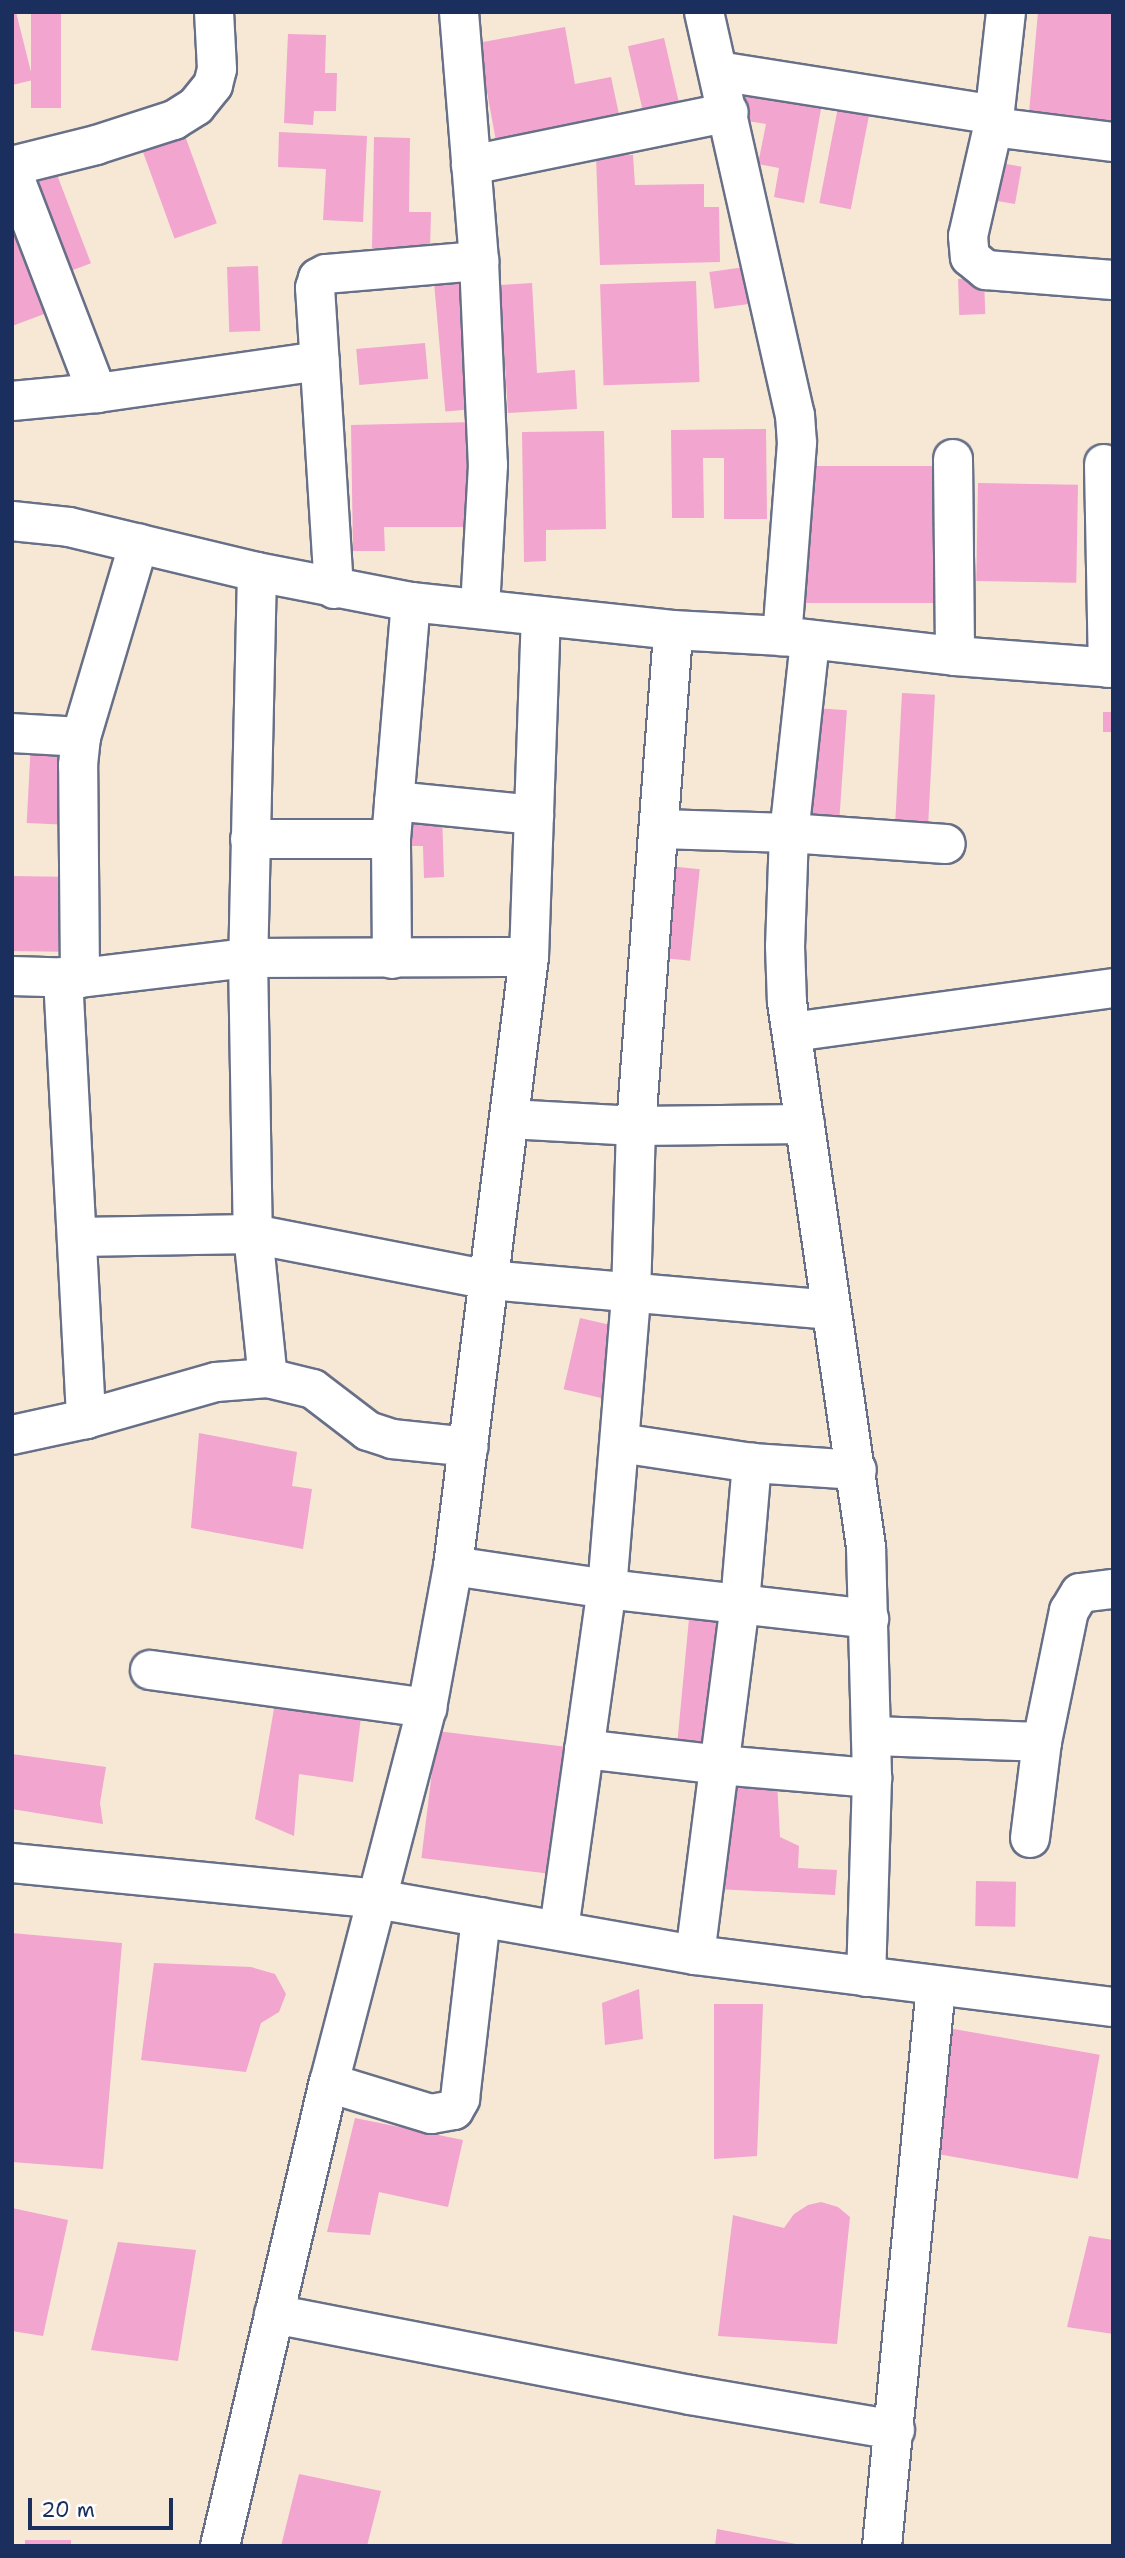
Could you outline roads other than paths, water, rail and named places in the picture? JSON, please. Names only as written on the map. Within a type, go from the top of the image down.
[{"type":"street","points":[[97,393],[12,169],[174,120],[196,106],[214,85],[217,69],[214,12]]},
{"type":"street","points":[[459,12],[479,261],[488,464],[480,608]]},
{"type":"street","points":[[704,12],[729,112],[795,415],[796,639],[785,946],[792,1032],[866,1547],[872,1778],[866,1977]]},
{"type":"street","points":[[1006,12],[994,121],[968,236],[970,257],[976,265],[986,270],[1113,280]]},
{"type":"street","points":[[718,71],[1113,142]]},
{"type":"street","points":[[471,165],[729,112]]},
{"type":"street","points":[[334,589],[314,288],[318,278],[326,274],[479,261]]},
{"type":"street","points":[[12,401],[97,393],[320,361]]},
{"type":"street","points":[[953,460],[956,656]]},
{"type":"street","points":[[12,521],[69,527],[334,589],[411,602],[673,630],[1111,668],[1104,464]]},
{"type":"street","points":[[86,1419],[77,1237],[71,977],[78,765],[81,737],[139,543]]},
{"type":"street","points":[[257,572],[248,958],[253,1234],[268,1378]]},
{"type":"street","points":[[392,959],[391,839],[411,602]]},
{"type":"street","points":[[220,2546],[329,2083],[427,1707],[453,1566],[529,957],[541,617]]},
{"type":"street","points":[[559,1929],[607,1589],[620,1443],[631,1295],[636,1126],[673,630]]},
{"type":"street","points":[[12,733],[81,737]]},
{"type":"street","points":[[394,801],[534,815]]},
{"type":"street","points":[[660,829],[789,832],[946,844]]},
{"type":"street","points":[[250,839],[391,839]]},
{"type":"street","points":[[12,976],[71,977],[248,958],[529,957]]},
{"type":"street","points":[[792,1032],[1113,988]]},
{"type":"street","points":[[509,1119],[636,1126],[805,1124]]},
{"type":"street","points":[[77,1237],[253,1234],[489,1280],[631,1295],[830,1310]]},
{"type":"street","points":[[12,1436],[86,1419],[216,1382],[268,1378],[313,1389],[368,1431],[392,1440],[469,1447]]},
{"type":"street","points":[[620,1443],[752,1462],[857,1470]]},
{"type":"street","points":[[695,1955],[740,1603],[752,1462]]},
{"type":"street","points":[[453,1566],[607,1589],[869,1619]]},
{"type":"street","points":[[1030,1838],[1042,1742],[1069,1611],[1080,1593],[1113,1588]]},
{"type":"street","points":[[150,1670],[427,1707]]},
{"type":"street","points":[[871,1736],[1042,1742]]},
{"type":"street","points":[[584,1749],[720,1765],[872,1778]]},
{"type":"street","points":[[12,1863],[377,1899],[695,1955],[1113,2007]]},
{"type":"street","points":[[329,2083],[431,2114],[454,2110],[460,2099],[481,1917]]},
{"type":"street","points":[[883,2546],[936,1986]]},
{"type":"street","points":[[274,2314],[676,2393],[895,2430]]}]
